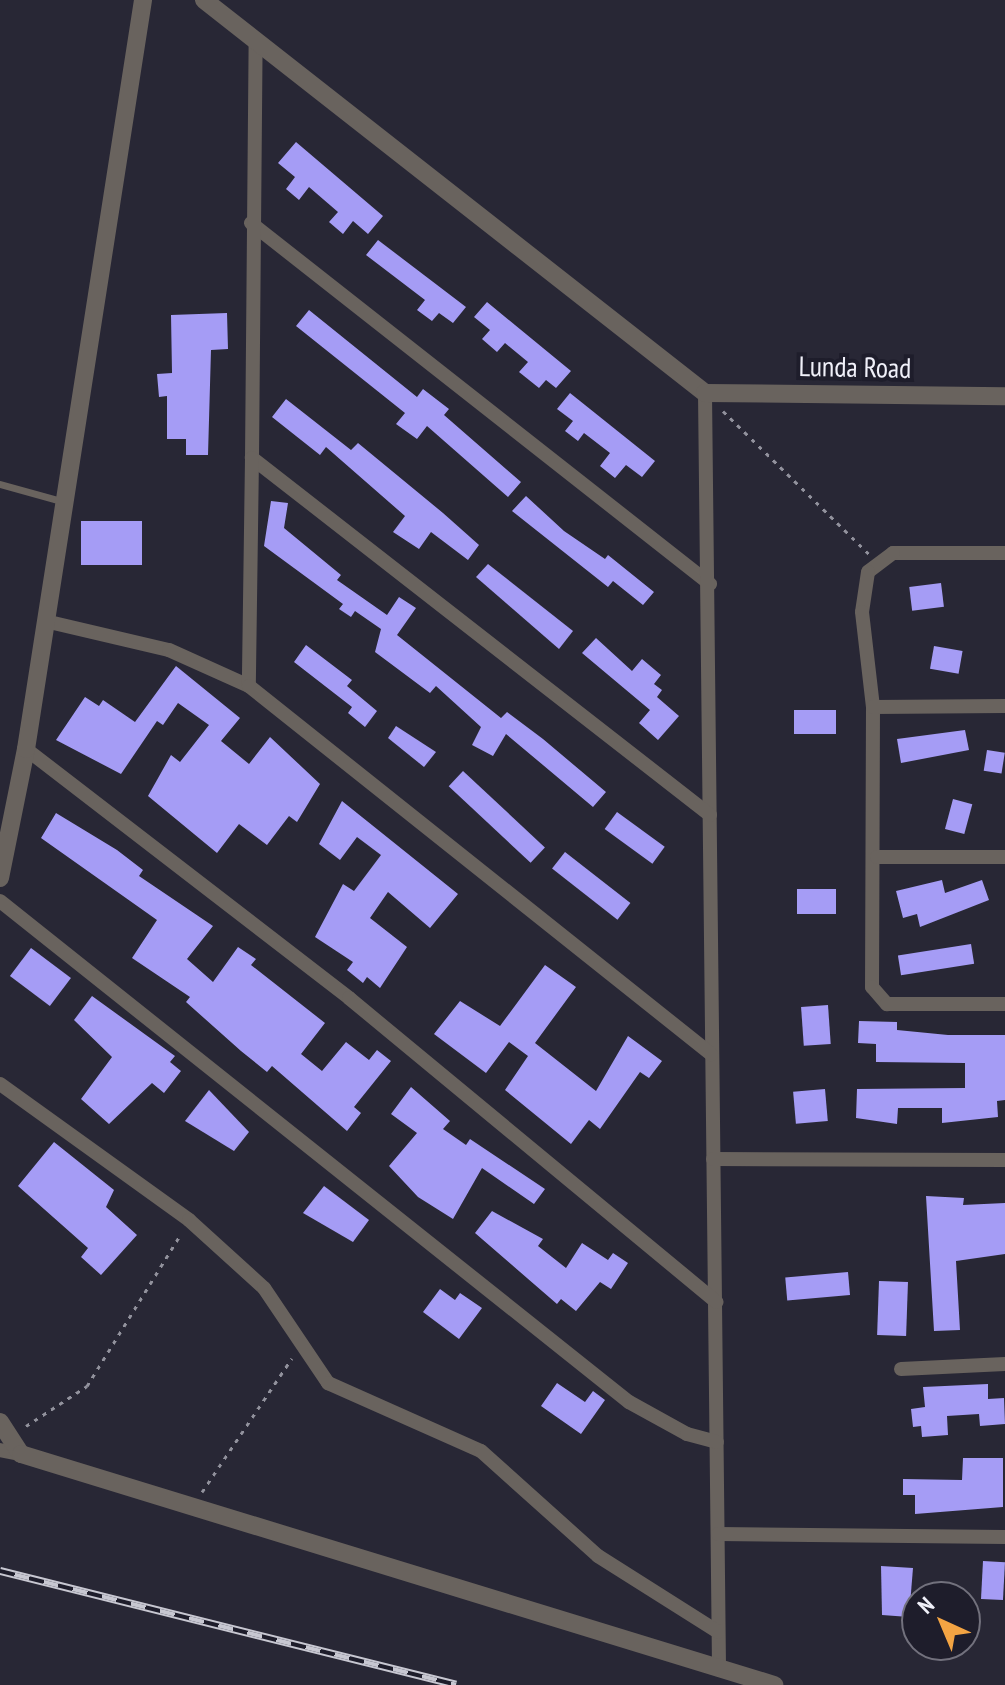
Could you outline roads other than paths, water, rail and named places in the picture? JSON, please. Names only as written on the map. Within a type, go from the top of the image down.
[{"type":"street","points":[[0,878],[26,749],[61,501],[143,0]]},
{"type":"street","points":[[204,0],[705,393],[710,584],[711,1054],[719,1667]]},
{"type":"street","points":[[249,686],[251,223],[256,40]]},
{"type":"street","points":[[251,223],[710,584]]},
{"type":"street","name":"Lunda Road","points":[[705,393],[1005,396]]},
{"type":"street","points":[[252,458],[710,815]]},
{"type":"street","points":[[1005,553],[893,553],[877,562],[863,588],[873,707],[877,857],[876,999],[887,1004],[1005,1004]]},
{"type":"street","points":[[45,621],[169,650],[249,686],[711,1054]]},
{"type":"street","points":[[873,707],[1005,706]]},
{"type":"street","points":[[26,749],[349,998],[716,1302]]},
{"type":"street","points":[[877,857],[1005,857]]},
{"type":"street","points":[[0,901],[629,1402],[673,1428],[717,1442]]},
{"type":"street","points":[[0,1084],[189,1220],[264,1288],[328,1383],[481,1451],[598,1556],[718,1632]]},
{"type":"street","points":[[713,1159],[1005,1160]]},
{"type":"street","points":[[901,1369],[1005,1364]]},
{"type":"street","points":[[3,1436],[21,1454],[774,1685]]},
{"type":"street","points":[[718,1534],[1005,1537]]},
{"type":"lane","points":[[0,484],[61,501]]},
{"type":"railway","points":[[0,1571],[456,1685]]}]
